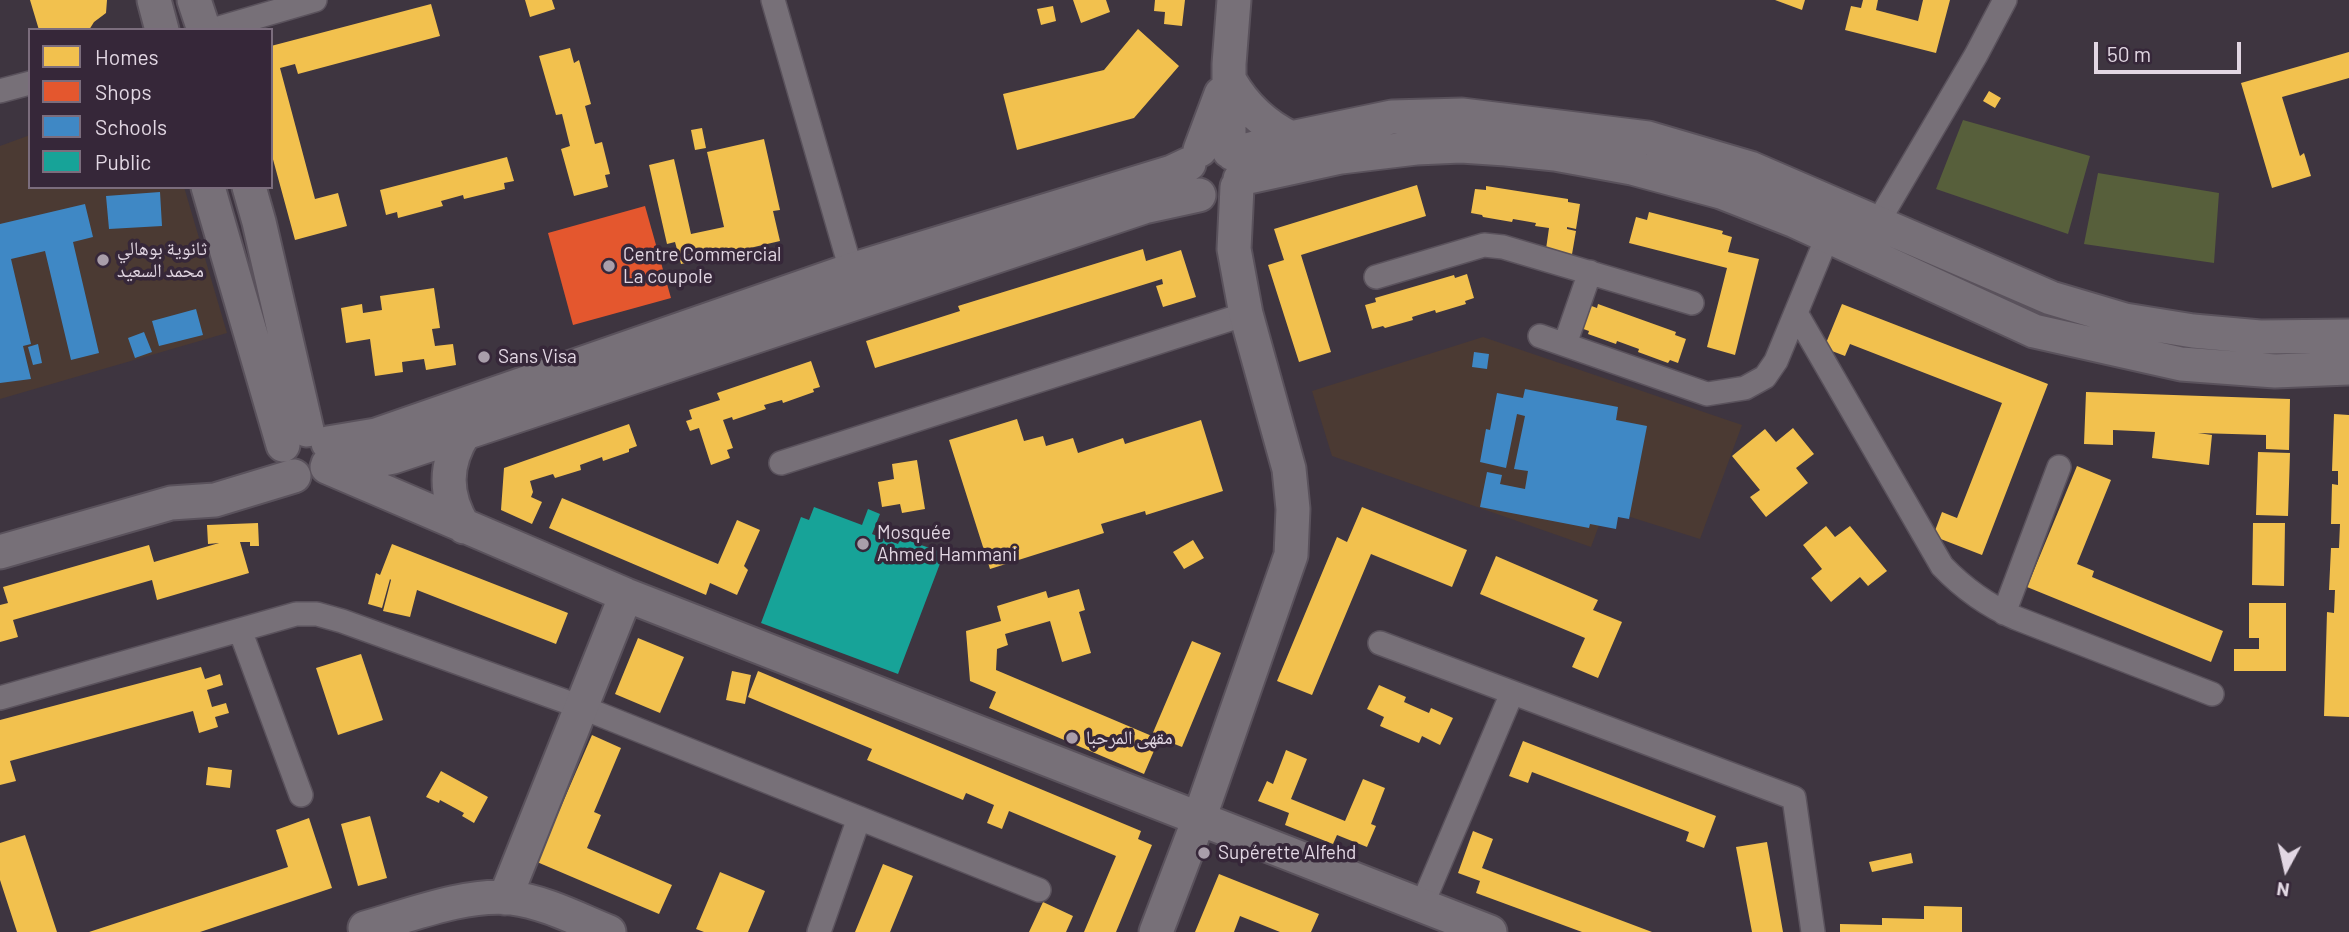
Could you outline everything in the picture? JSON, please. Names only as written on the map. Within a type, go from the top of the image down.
[{"type":"main road","points":[[154,0],[161,28]]},
{"type":"main road","points":[[194,0],[203,28]]},
{"type":"main road","points":[[307,455],[383,460],[1144,207],[1201,196],[1224,198],[1221,164],[1234,0]]},
{"type":"main road","points":[[1230,73],[1241,99],[1255,115],[1291,138]]},
{"type":"main road","points":[[1221,164],[1291,138],[1392,117],[1462,115],[1647,138],[1750,168],[2051,298],[2125,320],[2193,331],[2260,337],[2349,337]]},
{"type":"main road","points":[[0,552],[170,503],[215,500],[307,455],[376,435],[851,270],[1172,172],[1221,164],[1310,163],[1393,149],[1461,146],[1506,149],[1632,168],[1721,192],[1828,236],[2034,331],[2181,364],[2275,371],[2349,369]]},
{"type":"main road","points":[[1156,932],[1199,819],[1291,555],[1293,509],[1289,469],[1246,314],[1221,164]]},
{"type":"main road","points":[[209,189],[307,455],[464,527],[626,595],[1490,932]]},
{"type":"main road","points":[[250,189],[259,222],[307,455]]},
{"type":"main road","points":[[1201,196],[1234,250]]},
{"type":"main road","points":[[464,527],[451,501],[448,472],[454,451],[465,432]]},
{"type":"main road","points":[[505,898],[626,595]]},
{"type":"main road","points":[[361,931],[477,898],[505,898],[533,902],[609,932]]},
{"type":"street","points":[[219,28],[316,0]]},
{"type":"street","points":[[773,0],[851,270]]},
{"type":"street","points":[[1875,258],[1878,222],[1976,55],[2005,0]]},
{"type":"street","points":[[0,91],[28,84]]},
{"type":"street","points":[[1540,336],[1706,394],[1745,388],[1765,377],[1776,361],[1828,236]]},
{"type":"street","points":[[1376,277],[1484,245],[1503,247],[1692,303]]},
{"type":"street","points":[[1565,344],[1590,272]]},
{"type":"street","points":[[1796,313],[1942,566],[1963,588],[2004,613],[2213,694]]},
{"type":"street","points":[[781,463],[1246,314]]},
{"type":"street","points":[[2004,613],[2059,467]]},
{"type":"street","points":[[0,698],[296,614],[317,614],[581,707],[1039,890]]},
{"type":"street","points":[[240,630],[302,795]]},
{"type":"street","points":[[1380,643],[1794,798],[1812,932]]},
{"type":"street","points":[[1422,905],[1512,692]]},
{"type":"street","points":[[819,932],[859,818]]},
{"type":"shaded area","name":"ثانوية بوهالي محمد السعيد","points":[[28,136],[28,189],[185,189],[227,333],[0,399],[0,146]]},
{"type":"shaded area","points":[[1483,337],[1742,425],[1700,539],[1605,509],[1591,547],[1332,456],[1312,391]]},
{"type":"green space","points":[[1963,120],[2090,156],[2068,234],[1936,189]]},
{"type":"green space","points":[[2098,173],[2219,193],[2214,263],[2084,244]]},
{"type":"building: Homes","points":[[30,0],[107,0],[106,13],[90,28],[38,28]]},
{"type":"building: Homes","points":[[525,0],[552,0],[555,9],[530,17]]},
{"type":"building: Homes","points":[[1073,0],[1106,0],[1110,12],[1081,23]]},
{"type":"building: Homes","points":[[1155,0],[1185,0],[1182,26],[1164,24],[1165,12],[1154,11]]},
{"type":"building: Homes","points":[[1775,0],[1805,0],[1802,10]]},
{"type":"building: Homes","points":[[1863,0],[1878,0],[1876,10],[1918,21],[1923,0],[1950,0],[1936,53],[1845,30],[1851,6],[1861,8]]},
{"type":"building: Homes","points":[[431,4],[440,36],[298,74],[295,64],[280,68],[315,199],[338,193],[347,226],[295,240],[273,159],[273,45]]},
{"type":"building: Homes","points":[[1053,6],[1056,21],[1041,25],[1037,9]]},
{"type":"building: Homes","points":[[1138,29],[1179,66],[1134,118],[1017,150],[1003,94],[1104,70]]},
{"type":"building: Homes","points":[[570,48],[574,63],[579,60],[591,104],[585,106],[595,144],[602,142],[610,174],[605,175],[608,187],[574,196],[561,149],[570,146],[562,114],[556,115],[539,56]]},
{"type":"building: Homes","points":[[2349,52],[2349,78],[2282,97],[2300,156],[2304,153],[2311,176],[2272,188],[2241,83]]},
{"type":"building: Homes","points":[[1989,91],[2001,98],[1995,108],[1983,101]]},
{"type":"building: Homes","points":[[702,128],[706,148],[695,150],[691,130]]},
{"type":"building: Homes","points":[[764,139],[780,210],[773,211],[780,241],[681,264],[675,242],[667,244],[649,165],[674,159],[691,234],[724,227],[707,152]]},
{"type":"building: Homes","points":[[507,157],[514,181],[504,183],[505,189],[464,199],[463,195],[441,201],[443,206],[398,218],[397,212],[386,215],[380,190]]},
{"type":"building: Homes","points":[[1417,185],[1426,216],[1301,255],[1331,352],[1299,362],[1268,265],[1284,260],[1274,229]]},
{"type":"building: Homes","points":[[1486,186],[1568,199],[1568,202],[1580,204],[1576,229],[1567,227],[1576,231],[1571,260],[1545,256],[1549,228],[1535,226],[1536,223],[1513,219],[1512,222],[1471,213],[1475,189],[1486,190]]},
{"type":"building: Homes","points":[[1649,212],[1723,231],[1722,234],[1732,237],[1728,252],[1759,259],[1735,355],[1707,347],[1727,268],[1629,243],[1636,217],[1647,220]]},
{"type":"building: Homes","points":[[1143,249],[1146,261],[1181,250],[1196,297],[1163,307],[1156,286],[1163,284],[1162,279],[875,368],[866,341],[960,311],[958,306]]},
{"type":"building: Homes","points":[[1467,274],[1474,298],[1465,301],[1466,304],[1436,313],[1435,310],[1385,328],[1383,326],[1372,329],[1365,305],[1376,302],[1375,298],[1454,275],[1455,278]]},
{"type":"building: Homes","points":[[434,288],[440,328],[432,329],[435,346],[453,344],[456,365],[426,370],[424,359],[402,362],[403,372],[375,376],[370,339],[346,343],[341,308],[362,304],[363,313],[382,310],[380,296]]},
{"type":"building: Homes","points":[[1586,304],[1597,308],[1598,304],[1676,332],[1675,335],[1686,339],[1678,363],[1670,360],[1668,363],[1617,341],[1616,344],[1588,334],[1589,331],[1578,327]]},
{"type":"building: Homes","points":[[1842,304],[2048,384],[1982,555],[1933,536],[1942,512],[1957,518],[2002,403],[1850,344],[1845,356],[1824,348]]},
{"type":"building: Homes","points":[[811,361],[820,387],[813,389],[814,392],[783,403],[782,400],[764,405],[766,409],[733,420],[732,417],[723,420],[733,448],[727,450],[730,458],[711,465],[699,428],[690,431],[686,421],[692,419],[689,410],[720,400],[717,393]]},
{"type":"building: Homes","points":[[2086,392],[2290,399],[2289,450],[2266,449],[2266,435],[2198,433],[2212,435],[2209,465],[2152,458],[2155,432],[2113,430],[2113,445],[2084,444]]},
{"type":"building: Homes","points":[[2334,414],[2349,415],[2349,717],[2324,716],[2327,612],[2334,613],[2335,590],[2329,590],[2331,548],[2339,548],[2340,524],[2331,524],[2332,484],[2338,485],[2338,471],[2332,471]]},
{"type":"building: Homes","points":[[1017,419],[1024,441],[1043,436],[1046,446],[1073,438],[1078,453],[1123,438],[1125,444],[1201,420],[1223,491],[1146,515],[1145,511],[1101,524],[1104,533],[990,569],[949,440]]},
{"type":"building: Homes","points":[[629,424],[637,446],[629,449],[629,452],[603,461],[602,457],[580,465],[581,470],[555,478],[553,474],[530,481],[533,492],[531,497],[542,502],[532,524],[501,510],[504,468]]},
{"type":"building: Homes","points":[[1793,428],[1814,454],[1796,468],[1808,483],[1766,517],[1750,497],[1760,490],[1732,456],[1765,429],[1776,442]]},
{"type":"building: Homes","points":[[2258,452],[2290,453],[2288,516],[2256,515]]},
{"type":"building: Homes","points":[[917,460],[925,509],[902,513],[900,504],[882,507],[878,482],[894,479],[892,464]]},
{"type":"building: Homes","points":[[2077,466],[2111,480],[2077,564],[2094,571],[2092,577],[2223,631],[2211,662],[2027,587]]},
{"type":"building: Homes","points":[[562,498],[718,564],[737,520],[760,530],[744,566],[748,570],[737,595],[710,583],[706,595],[549,528]]},
{"type":"building: Homes","points":[[1362,507],[1467,550],[1452,587],[1371,554],[1312,695],[1277,681],[1337,537],[1347,542]]},
{"type":"building: Homes","points":[[258,523],[259,546],[240,542],[249,573],[157,600],[152,580],[13,620],[18,637],[0,642],[0,605],[8,603],[3,587],[149,545],[154,562],[219,543],[208,544],[207,525]]},
{"type":"building: Homes","points":[[2253,523],[2285,523],[2284,586],[2252,585]]},
{"type":"building: Homes","points":[[1826,526],[1835,537],[1850,526],[1887,571],[1868,586],[1860,577],[1831,602],[1811,578],[1822,569],[1803,545]]},
{"type":"building: Homes","points":[[1193,540],[1204,558],[1184,569],[1173,552]]},
{"type":"building: Homes","points":[[392,544],[568,613],[556,644],[417,590],[410,617],[383,611],[390,579],[382,608],[368,604],[376,573],[380,575]]},
{"type":"building: Homes","points":[[1496,556],[1598,600],[1593,610],[1622,622],[1598,678],[1572,667],[1585,638],[1480,594]]},
{"type":"building: Homes","points":[[1079,589],[1085,610],[1079,612],[1091,653],[1062,662],[1050,621],[1005,634],[1008,645],[997,649],[996,670],[1159,739],[1144,774],[989,708],[996,692],[970,681],[966,631],[1001,621],[997,606],[1046,591],[1048,598]]},
{"type":"building: Homes","points":[[2249,603],[2286,603],[2286,671],[2234,671],[2234,649],[2259,649],[2259,638],[2249,638]]},
{"type":"building: Homes","points":[[638,638],[684,657],[660,713],[615,694]]},
{"type":"building: Homes","points":[[1192,641],[1221,653],[1182,747],[1152,735]]},
{"type":"building: Homes","points":[[361,654],[383,720],[338,735],[316,668]]},
{"type":"building: Homes","points":[[201,667],[205,679],[220,674],[223,685],[207,690],[212,707],[226,703],[229,713],[215,717],[218,727],[199,733],[193,711],[10,761],[16,781],[0,785],[0,720]]},
{"type":"building: Homes","points":[[732,671],[751,675],[745,704],[726,700]]},
{"type":"building: Homes","points":[[758,671],[1141,831],[1138,839],[1152,845],[1116,932],[1084,932],[1116,856],[1009,811],[1002,829],[987,823],[994,805],[966,793],[963,800],[867,760],[872,749],[748,697]]},
{"type":"building: Homes","points":[[1379,685],[1406,697],[1404,702],[1429,713],[1431,708],[1453,718],[1440,745],[1422,736],[1419,743],[1380,726],[1384,717],[1367,709]]},
{"type":"building: Homes","points":[[592,735],[621,748],[594,812],[601,815],[587,848],[672,885],[659,914],[537,862]]},
{"type":"building: Homes","points":[[1523,741],[1716,816],[1704,848],[1686,841],[1689,832],[1532,772],[1528,783],[1509,776]]},
{"type":"building: Homes","points":[[1286,750],[1307,759],[1291,799],[1345,821],[1363,779],[1385,788],[1371,824],[1376,826],[1367,847],[1337,835],[1333,844],[1285,825],[1289,813],[1258,801],[1267,781],[1273,784]]},
{"type":"building: Homes","points":[[208,767],[232,770],[230,788],[206,785]]},
{"type":"building: Homes","points":[[441,771],[488,797],[474,823],[462,816],[464,813],[440,800],[439,803],[426,797]]},
{"type":"building: Homes","points":[[370,816],[387,878],[358,886],[341,824]]},
{"type":"building: Homes","points":[[309,818],[332,888],[200,932],[89,932],[288,867],[276,830]]},
{"type":"building: Homes","points":[[1473,831],[1493,839],[1482,868],[1652,932],[1582,932],[1476,893],[1480,881],[1458,873]]},
{"type":"building: Homes","points":[[25,835],[57,932],[17,932],[0,880],[0,843]]},
{"type":"building: Homes","points":[[1767,842],[1783,932],[1752,932],[1736,847]]},
{"type":"building: Homes","points":[[1911,853],[1913,863],[1872,872],[1869,862]]},
{"type":"building: Homes","points":[[883,864],[913,876],[890,932],[855,932]]},
{"type":"building: Homes","points":[[720,872],[765,891],[748,932],[704,932],[696,929]]},
{"type":"building: Homes","points":[[1219,874],[1319,914],[1311,932],[1280,932],[1240,916],[1234,932],[1195,932]]},
{"type":"building: Homes","points":[[1043,902],[1073,916],[1066,932],[1029,932]]},
{"type":"building: Homes","points":[[1924,906],[1962,907],[1962,932],[1840,932],[1840,924],[1882,925],[1882,918],[1924,919]]},
{"type":"building: Shops","name":"Centre Commercial La coupole","points":[[645,206],[671,298],[573,325],[548,233]]},
{"type":"building: Schools","points":[[160,192],[162,226],[109,229],[106,196]]},
{"type":"building: Schools","points":[[85,204],[93,237],[73,242],[99,353],[71,360],[45,251],[11,259],[31,344],[23,346],[31,379],[0,383],[0,224]]},
{"type":"building: Schools","points":[[196,309],[203,335],[159,346],[152,321]]},
{"type":"building: Schools","points":[[144,332],[152,352],[135,358],[128,338]]},
{"type":"building: Schools","points":[[38,344],[42,363],[33,365],[28,347]]},
{"type":"building: Schools","points":[[1474,352],[1489,354],[1487,369],[1472,367]]},
{"type":"building: Schools","points":[[1525,389],[1618,407],[1616,420],[1647,426],[1629,519],[1618,517],[1616,529],[1590,524],[1589,528],[1480,507],[1487,472],[1502,475],[1500,484],[1525,489],[1528,471],[1514,469],[1525,416],[1517,414],[1506,468],[1480,462],[1497,393],[1523,398]]},
{"type":"building: Public","points":[[814,507],[862,525],[868,509],[880,514],[872,534],[898,544],[901,538],[944,553],[898,674],[761,623],[801,517],[809,520]]},
{"type":"place","name":"ثانوية بوهالي محمد السعيد","points":[[103,260]]},
{"type":"place","name":"Centre Commercial La coupole","points":[[609,266]]},
{"type":"place","name":"Sans Visa","points":[[484,357]]},
{"type":"place","name":"Mosquée Ahmed Hammani","points":[[863,544]]},
{"type":"place","name":"مقهى المرحبا","points":[[1072,738]]},
{"type":"place","name":"Supérette Alfehd","points":[[1204,853]]}]
